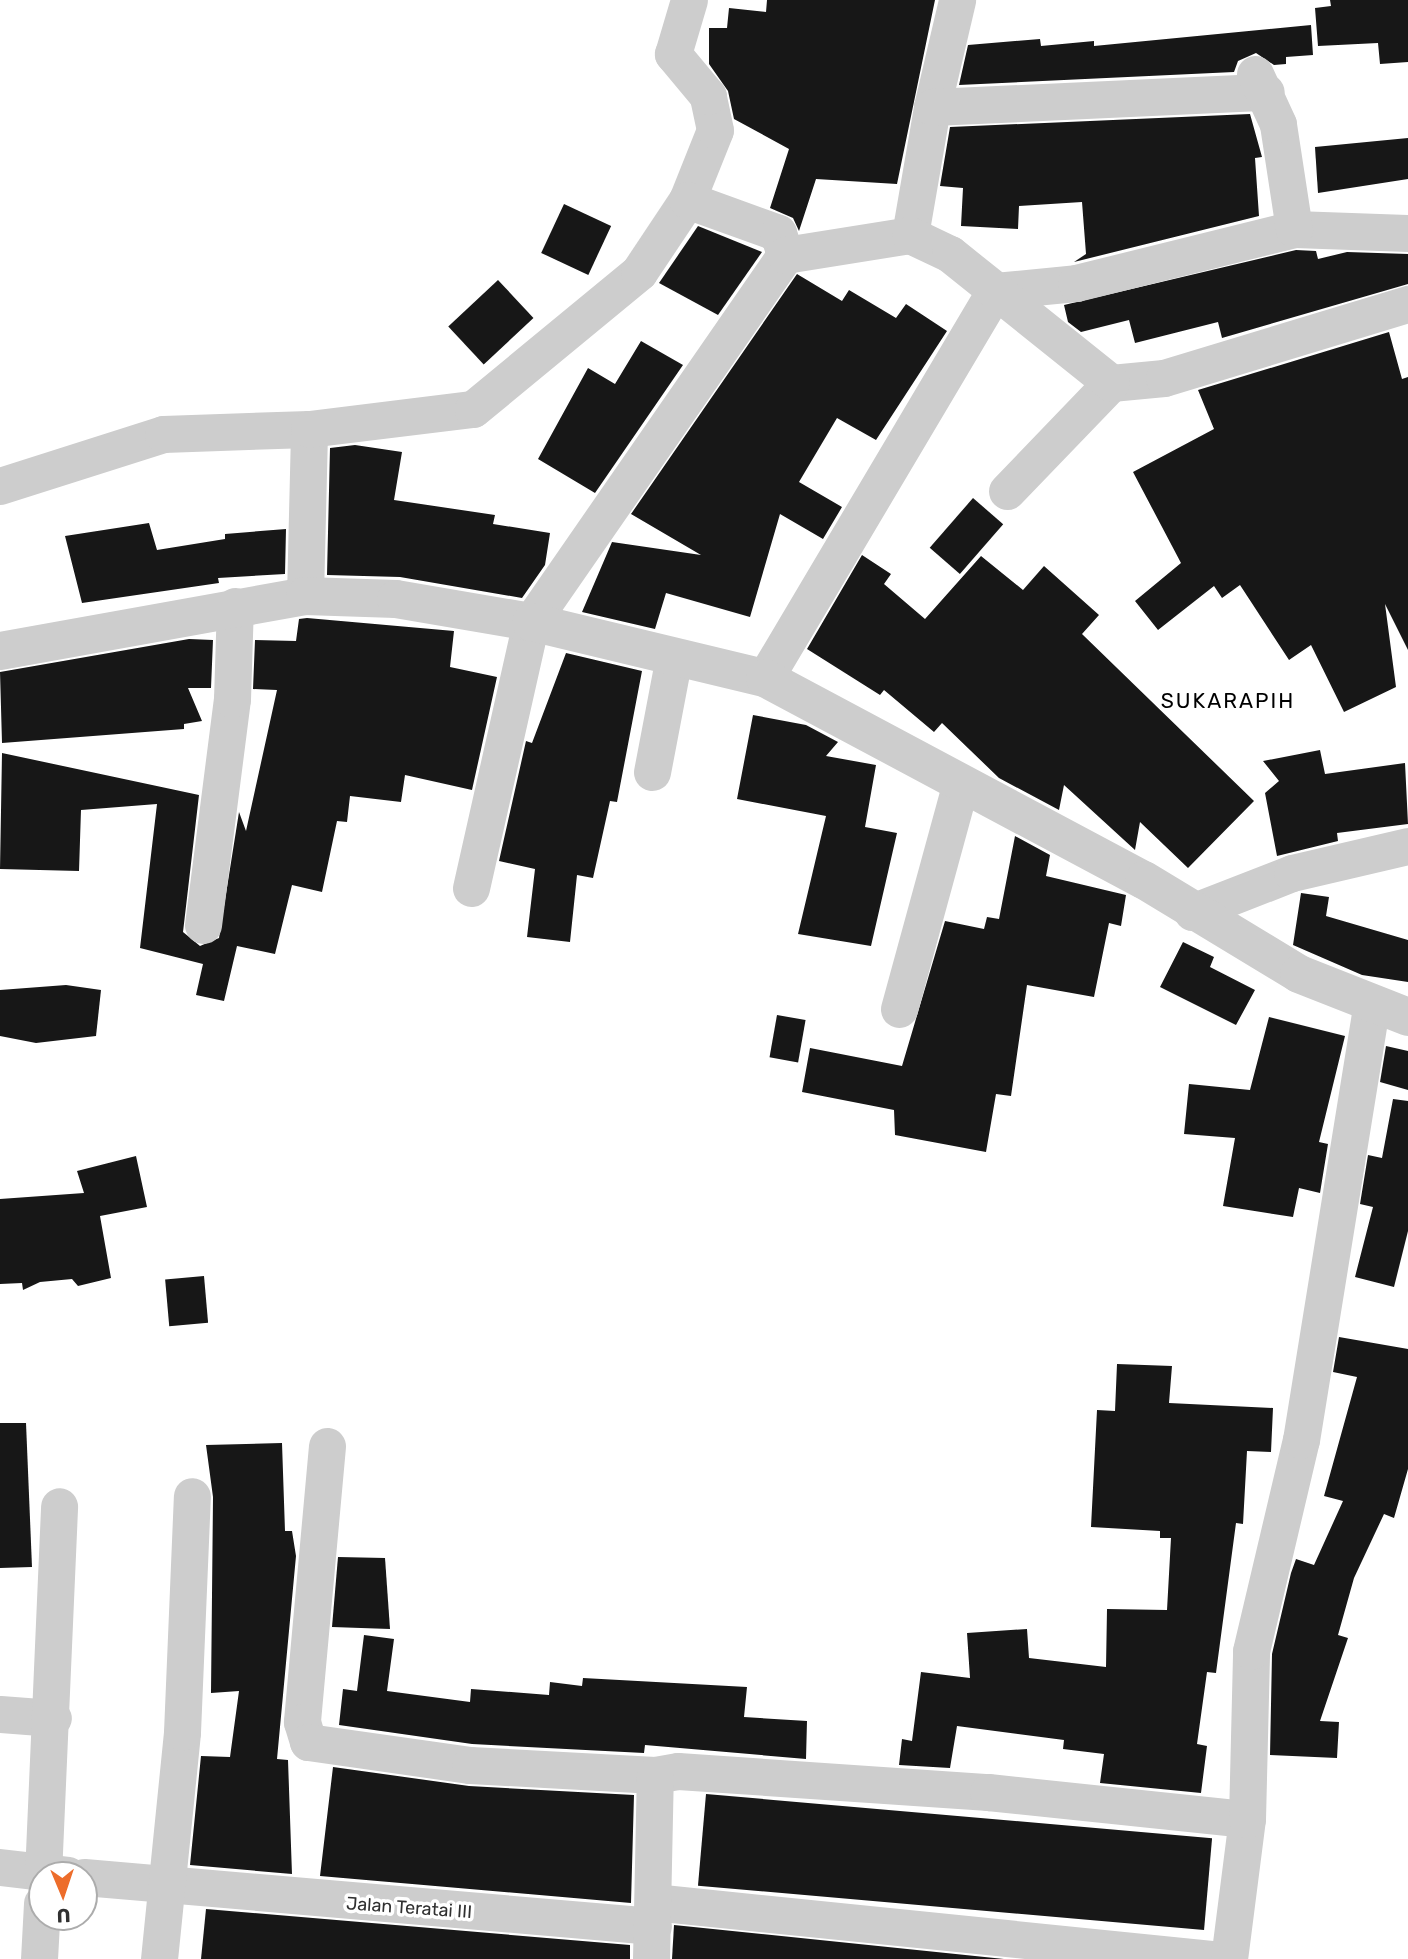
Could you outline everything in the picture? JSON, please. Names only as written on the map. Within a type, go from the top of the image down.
[{"type":"street","points":[[0,486],[163,433],[309,429],[474,410],[639,272],[687,200],[715,130],[708,96],[673,54],[688,0]]},
{"type":"street","points":[[910,236],[932,107],[957,0]]},
{"type":"street","points":[[932,107],[1260,83],[1278,124],[1294,229]]},
{"type":"street","points":[[687,200],[778,233],[785,255]]},
{"type":"street","points":[[995,291],[1076,283],[1294,229],[1408,233]]},
{"type":"street","points":[[471,888],[531,622],[785,255],[910,236],[950,254],[1111,383]]},
{"type":"street","points":[[765,677],[995,291]]},
{"type":"street","points":[[1007,491],[1111,383],[1164,378],[1408,304]]},
{"type":"street","points":[[305,596],[309,429]]},
{"type":"street","points":[[0,651],[235,606],[305,596],[396,599],[531,622],[765,677],[1144,880],[1192,912],[1371,1007],[1408,1017]]},
{"type":"street","points":[[203,925],[232,699],[235,606]]},
{"type":"street","points":[[652,772],[674,657]]},
{"type":"street","points":[[900,1009],[961,783]]},
{"type":"street","points":[[1192,912],[1292,873],[1408,846]]},
{"type":"street","points":[[1229,1959],[1247,1819],[1251,1651],[1301,1440],[1371,1007]]},
{"type":"street","points":[[327,1446],[302,1722],[308,1742],[470,1765],[655,1775],[678,1771],[988,1792],[1247,1819]]},
{"type":"street","points":[[159,1959],[182,1732],[192,1496]]},
{"type":"street","points":[[50,1861],[59,1506]]},
{"type":"street","points":[[0,1713],[53,1718]]},
{"type":"street","points":[[652,1929],[655,1775]]},
{"type":"street","points":[[0,1867],[28,1875]]},
{"type":"street","name":"Jalan Teratai III","points":[[98,1879],[166,1889],[652,1929],[1212,1959]]},
{"type":"street","points":[[39,1959],[43,1931]]},
{"type":"building","points":[[767,0],[935,0],[897,184],[816,179],[799,231],[793,218],[770,208],[789,149],[734,119],[728,91],[709,64],[709,28],[727,28],[729,8],[766,12]]},
{"type":"building","points":[[1330,0],[1408,0],[1408,62],[1380,64],[1378,43],[1318,46],[1315,8],[1331,6]]},
{"type":"building","points":[[1311,25],[1313,55],[1286,57],[1286,64],[1274,65],[1256,53],[1238,61],[1234,72],[959,85],[968,45],[1040,39],[1041,46],[1094,41],[1094,46]]},
{"type":"building","points":[[1250,114],[1262,157],[1255,158],[1259,216],[1074,262],[1086,254],[1082,202],[1019,206],[1018,229],[961,226],[963,188],[940,186],[950,127]]},
{"type":"building","points":[[1408,138],[1408,179],[1318,193],[1315,147]]},
{"type":"building","points":[[564,204],[611,226],[588,275],[541,253]]},
{"type":"building","points":[[698,226],[762,252],[718,315],[659,283]]},
{"type":"building","points":[[1296,250],[1316,251],[1318,259],[1347,252],[1408,254],[1408,284],[1222,338],[1218,322],[1135,343],[1129,320],[1081,332],[1068,322],[1064,305]]},
{"type":"building","points":[[797,274],[842,301],[849,290],[896,318],[906,304],[947,331],[876,440],[837,418],[799,482],[842,507],[823,539],[780,514],[750,617],[666,593],[655,629],[582,612],[612,542],[701,555],[631,514]]},
{"type":"building","points":[[498,280],[533,318],[484,364],[448,326]]},
{"type":"building","points":[[1389,332],[1402,379],[1408,377],[1408,650],[1385,604],[1396,687],[1344,712],[1311,645],[1289,660],[1240,585],[1222,598],[1214,586],[1158,630],[1135,601],[1181,563],[1133,472],[1214,429],[1198,390]]},
{"type":"building","points":[[641,341],[683,365],[595,493],[538,459],[588,368],[615,384]]},
{"type":"building","points":[[355,445],[402,452],[394,500],[495,515],[493,524],[550,533],[545,565],[522,598],[400,577],[327,575],[330,448]]},
{"type":"building","points":[[973,498],[1003,524],[960,574],[930,548]]},
{"type":"building","points":[[149,523],[157,550],[225,539],[225,534],[286,529],[285,574],[218,578],[219,583],[82,603],[65,536]]},
{"type":"building","points":[[862,555],[891,574],[884,584],[925,619],[981,556],[1023,590],[1044,566],[1099,615],[1082,634],[1254,801],[1188,868],[1140,822],[1135,850],[1064,785],[1059,810],[999,778],[942,723],[934,732],[884,690],[880,695],[807,649]]},
{"type":"building","points":[[299,619],[454,631],[450,667],[497,677],[472,790],[405,775],[401,802],[350,796],[347,822],[337,821],[322,892],[292,885],[275,954],[237,946],[224,1001],[196,995],[203,964],[140,948],[157,804],[81,810],[79,871],[0,869],[2,753],[199,795],[183,932],[200,946],[219,938],[239,812],[246,831],[277,690],[253,689],[255,640],[296,641]]},
{"type":"building","points":[[189,639],[213,640],[211,688],[188,688],[202,721],[184,724],[184,729],[2,743],[0,672]]},
{"type":"building","points":[[566,653],[642,671],[617,802],[610,801],[593,878],[577,875],[570,942],[527,937],[535,869],[499,861],[526,741],[532,743]]},
{"type":"building","points":[[753,715],[806,725],[838,742],[826,756],[876,765],[865,827],[897,833],[871,946],[798,934],[826,816],[737,799]]},
{"type":"building","points":[[1320,750],[1325,774],[1405,763],[1408,824],[1337,833],[1338,841],[1277,856],[1265,793],[1279,781],[1263,761]]},
{"type":"building","points":[[1015,836],[1050,855],[1046,876],[1126,895],[1121,926],[1109,923],[1094,997],[1027,985],[1011,1096],[996,1094],[986,1152],[895,1135],[894,1110],[802,1092],[810,1048],[902,1066],[945,921],[984,929],[987,917],[999,919]]},
{"type":"building","points":[[1301,893],[1329,897],[1326,916],[1408,940],[1408,982],[1362,975],[1293,945]]},
{"type":"building","points":[[1183,942],[1214,957],[1210,967],[1255,990],[1236,1025],[1160,987]]},
{"type":"building","points":[[66,985],[101,990],[96,1036],[36,1043],[0,1036],[0,990]]},
{"type":"building","points":[[777,1015],[806,1020],[798,1062],[770,1057]]},
{"type":"building","points":[[1269,1017],[1345,1036],[1319,1142],[1328,1144],[1320,1193],[1299,1188],[1293,1217],[1223,1206],[1235,1138],[1184,1134],[1189,1084],[1250,1090]]},
{"type":"building","points":[[1386,1046],[1408,1051],[1408,1090],[1380,1082]]},
{"type":"building","points":[[1393,1099],[1408,1101],[1408,1231],[1394,1287],[1355,1277],[1373,1207],[1360,1204],[1368,1155],[1382,1158]]},
{"type":"building","points":[[136,1156],[147,1207],[100,1216],[111,1278],[78,1286],[72,1279],[40,1282],[23,1290],[22,1283],[0,1284],[0,1199],[84,1193],[77,1171]]},
{"type":"building","points":[[204,1276],[208,1323],[169,1326],[165,1279]]},
{"type":"building","points":[[1339,1337],[1408,1349],[1408,1469],[1394,1518],[1384,1514],[1354,1578],[1338,1635],[1348,1638],[1320,1721],[1339,1722],[1337,1758],[1270,1755],[1272,1654],[1291,1573],[1296,1559],[1314,1565],[1343,1501],[1324,1496],[1357,1377],[1333,1372]]},
{"type":"building","points":[[1117,1364],[1172,1366],[1169,1403],[1273,1408],[1271,1452],[1247,1451],[1243,1524],[1236,1523],[1216,1673],[1207,1672],[1197,1744],[1207,1746],[1201,1793],[1100,1783],[1104,1754],[1063,1749],[1064,1740],[957,1726],[950,1768],[899,1765],[902,1739],[912,1741],[921,1672],[970,1678],[967,1633],[1027,1629],[1029,1658],[1106,1667],[1107,1609],[1167,1610],[1171,1538],[1160,1538],[1160,1531],[1091,1527],[1097,1410],[1115,1411]]},
{"type":"building","points":[[0,1423],[26,1423],[32,1567],[0,1568]]},
{"type":"building","points":[[282,1443],[285,1531],[292,1531],[296,1556],[277,1759],[288,1760],[292,1874],[190,1865],[201,1756],[230,1757],[239,1691],[211,1693],[213,1497],[206,1445]]},
{"type":"building","points":[[338,1557],[385,1558],[390,1629],[332,1627]]},
{"type":"building","points":[[364,1635],[394,1639],[387,1691],[470,1702],[471,1689],[549,1695],[550,1682],[582,1686],[583,1678],[747,1687],[744,1717],[807,1721],[806,1759],[645,1745],[644,1753],[472,1744],[339,1725],[343,1689],[357,1691]]},
{"type":"building","points":[[333,1767],[469,1786],[634,1795],[631,1903],[320,1876]]},
{"type":"building","points":[[706,1794],[1212,1838],[1204,1930],[698,1886]]},
{"type":"building","points":[[206,1909],[630,1945],[630,1959],[201,1959]]},
{"type":"building","points":[[674,1925],[1004,1959],[672,1959]]},
{"type":"district","name":"SUKARAPIH","points":[[1228,701]]}]
